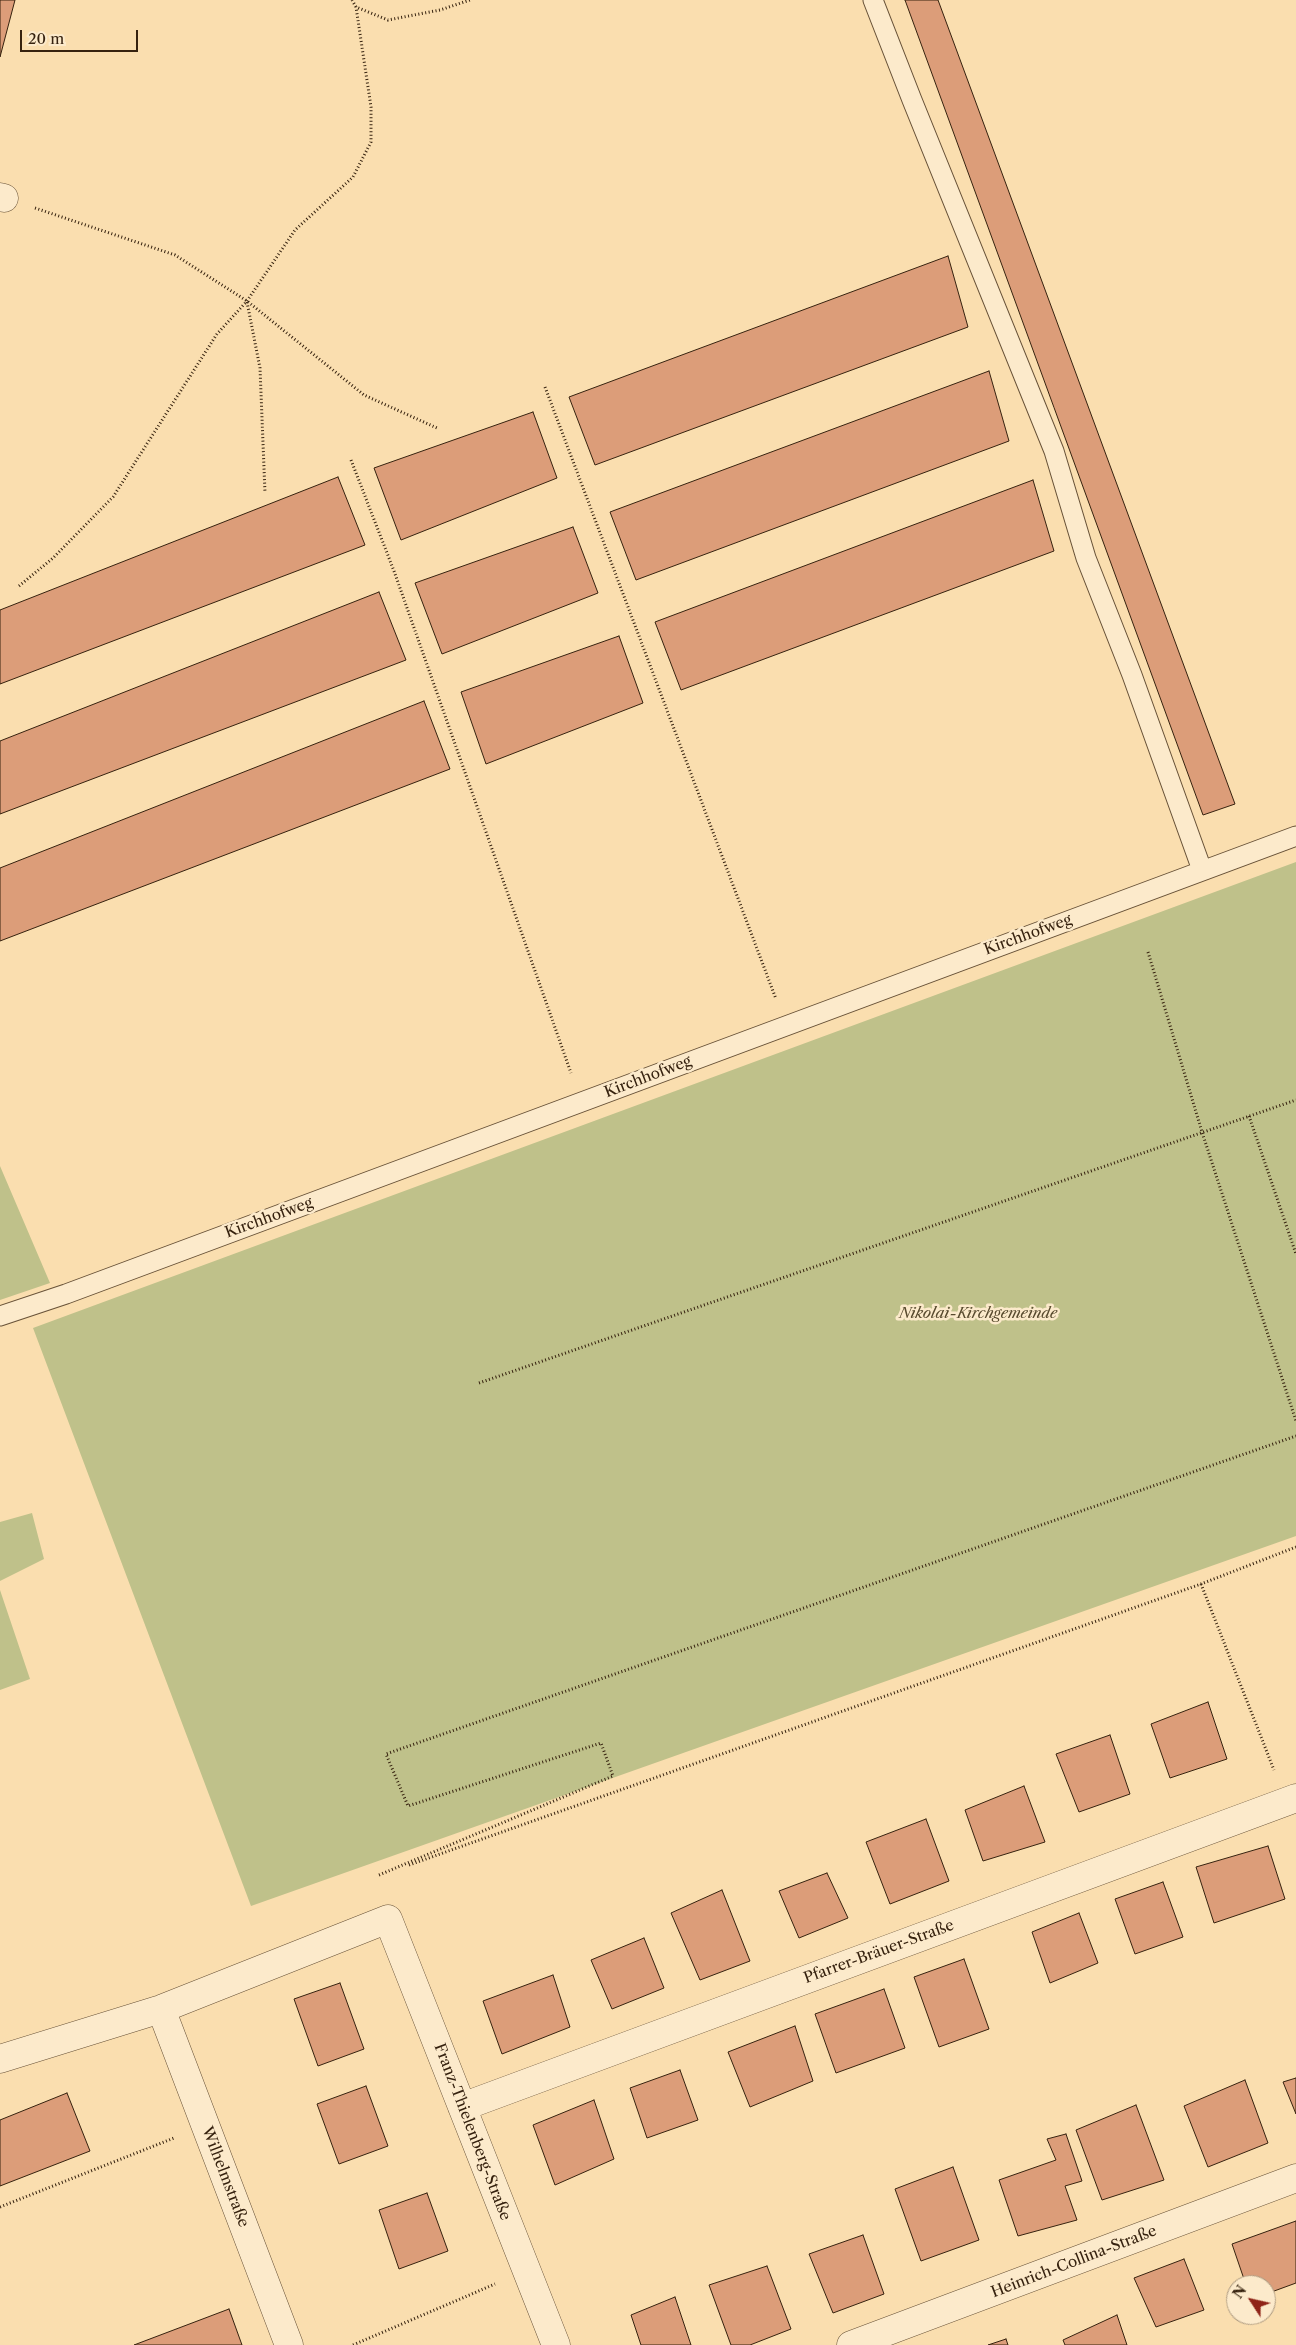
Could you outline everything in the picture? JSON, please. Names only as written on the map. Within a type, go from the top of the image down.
[{"type":"street","name":"Pfarrer-Bräuer-Straße","points":[[462,2107],[1291,1800]]},
{"type":"street","name":"Franz-Thielenberg-Straße","points":[[388,1919],[556,2345]]},
{"type":"street","points":[[0,2059],[161,2009],[388,1919]]},
{"type":"street","name":"Wilhelmstraße","points":[[161,2009],[289,2345]]},
{"type":"street","name":"Heinrich-Collina-Straße","points":[[851,2345],[1296,2178]]},
{"type":"lane","points":[[874,0],[912,100],[1054,451],[1086,558],[1132,675],[1202,870]]},
{"type":"lane","name":"Kirchhofweg","points":[[0,1316],[76,1290],[1296,836]]},
{"type":"path","points":[[19,586],[53,558],[113,497],[217,334],[247,301],[295,230],[353,177],[371,142],[371,107],[356,7],[352,0]]},
{"type":"path","points":[[356,7],[388,20],[440,10],[470,0]]},
{"type":"path","points":[[2,198],[175,255],[247,301],[364,395],[437,428]]},
{"type":"path","points":[[247,301],[260,368],[265,492]]},
{"type":"path","points":[[545,387],[786,1025]]},
{"type":"path","points":[[351,460],[394,572],[582,1102]]},
{"type":"path","points":[[1148,952],[1202,1132],[1296,1421]]},
{"type":"path","points":[[479,1384],[1296,1100]]},
{"type":"path","points":[[1249,1116],[1296,1254]]},
{"type":"path","points":[[379,1875],[613,1776],[601,1743],[408,1806],[386,1754],[1296,1436]]},
{"type":"path","points":[[379,1875],[1201,1584],[1296,1547]]},
{"type":"path","points":[[1201,1584],[1291,1800]]},
{"type":"path","points":[[379,1875],[388,1919]]},
{"type":"path","points":[[0,2207],[206,2126]]},
{"type":"path","points":[[353,2345],[526,2270]]},
{"type":"green space","name":"Nikolai-Kirchgemeinde","points":[[1296,862],[1296,1536],[251,1906],[33,1328]]},
{"type":"green space","points":[[0,1166],[50,1283],[0,1300]]},
{"type":"green space","points":[[32,1513],[44,1559],[0,1581],[0,1522]]},
{"type":"green space","points":[[0,1590],[30,1679],[0,1690]]},
{"type":"building","points":[[0,0],[15,0],[0,57]]},
{"type":"building","points":[[905,0],[938,0],[1235,804],[1203,815]]},
{"type":"building","points":[[948,256],[968,327],[595,465],[569,397]]},
{"type":"building","points":[[989,371],[1009,441],[636,580],[610,512]]},
{"type":"building","points":[[533,412],[557,478],[401,540],[374,468]]},
{"type":"building","points":[[338,477],[365,545],[0,684],[0,610]]},
{"type":"building","points":[[1033,480],[1054,551],[681,690],[655,622]]},
{"type":"building","points":[[573,527],[598,593],[442,654],[415,583]]},
{"type":"building","points":[[379,592],[406,660],[0,814],[0,741]]},
{"type":"building","points":[[619,636],[643,703],[486,764],[461,692]]},
{"type":"building","points":[[424,701],[450,769],[0,941],[0,868]]},
{"type":"building","points":[[1208,1702],[1227,1759],[1170,1778],[1151,1724]]},
{"type":"building","points":[[1110,1735],[1130,1794],[1079,1812],[1056,1754]]},
{"type":"building","points":[[1024,1786],[1045,1842],[983,1861],[965,1810]]},
{"type":"building","points":[[926,1819],[949,1881],[890,1904],[866,1842]]},
{"type":"building","points":[[1268,1846],[1285,1899],[1214,1923],[1196,1867]]},
{"type":"building","points":[[827,1873],[848,1918],[799,1938],[779,1891]]},
{"type":"building","points":[[1163,1882],[1183,1937],[1135,1954],[1115,1899]]},
{"type":"building","points":[[722,1890],[750,1961],[700,1980],[671,1913]]},
{"type":"building","points":[[1079,1913],[1098,1963],[1050,1983],[1032,1932]]},
{"type":"building","points":[[644,1938],[664,1988],[612,2009],[591,1960]]},
{"type":"building","points":[[964,1959],[989,2029],[939,2047],[914,1977]]},
{"type":"building","points":[[553,1975],[570,2027],[502,2054],[483,2001]]},
{"type":"building","points":[[340,1983],[364,2049],[318,2066],[294,1999]]},
{"type":"building","points":[[884,1989],[905,2048],[836,2073],[815,2014]]},
{"type":"building","points":[[795,2026],[813,2081],[750,2107],[728,2052]]},
{"type":"building","points":[[680,2070],[698,2120],[647,2138],[630,2088]]},
{"type":"building","points":[[1296,2078],[1296,2114],[1283,2082]]},
{"type":"building","points":[[1245,2080],[1268,2143],[1208,2167],[1184,2106]]},
{"type":"building","points":[[366,2086],[388,2146],[339,2164],[317,2104]]},
{"type":"building","points":[[67,2093],[90,2151],[0,2186],[0,2120]]},
{"type":"building","points":[[594,2100],[614,2159],[555,2185],[533,2125]]},
{"type":"building","points":[[1136,2105],[1164,2180],[1102,2200],[1076,2130]]},
{"type":"building","points":[[1066,2134],[1082,2181],[1065,2186],[1077,2220],[1018,2236],[999,2180],[1056,2160],[1047,2139]]},
{"type":"building","points":[[953,2167],[979,2240],[921,2261],[895,2189]]},
{"type":"building","points":[[427,2193],[448,2251],[399,2269],[379,2210]]},
{"type":"building","points":[[1296,2221],[1296,2283],[1276,2290],[1276,2275],[1243,2275],[1232,2244]]},
{"type":"building","points":[[863,2235],[884,2294],[833,2313],[809,2254]]},
{"type":"building","points":[[1184,2259],[1204,2310],[1156,2327],[1134,2278]]},
{"type":"building","points":[[767,2266],[791,2329],[750,2345],[731,2345],[709,2285]]},
{"type":"building","points":[[675,2297],[691,2345],[641,2345],[631,2315]]},
{"type":"building","points":[[229,2309],[242,2345],[134,2345]]},
{"type":"building","points":[[1117,2315],[1127,2345],[1065,2345],[1063,2340]]},
{"type":"building","points":[[1006,2339],[1008,2345],[988,2345]]}]
